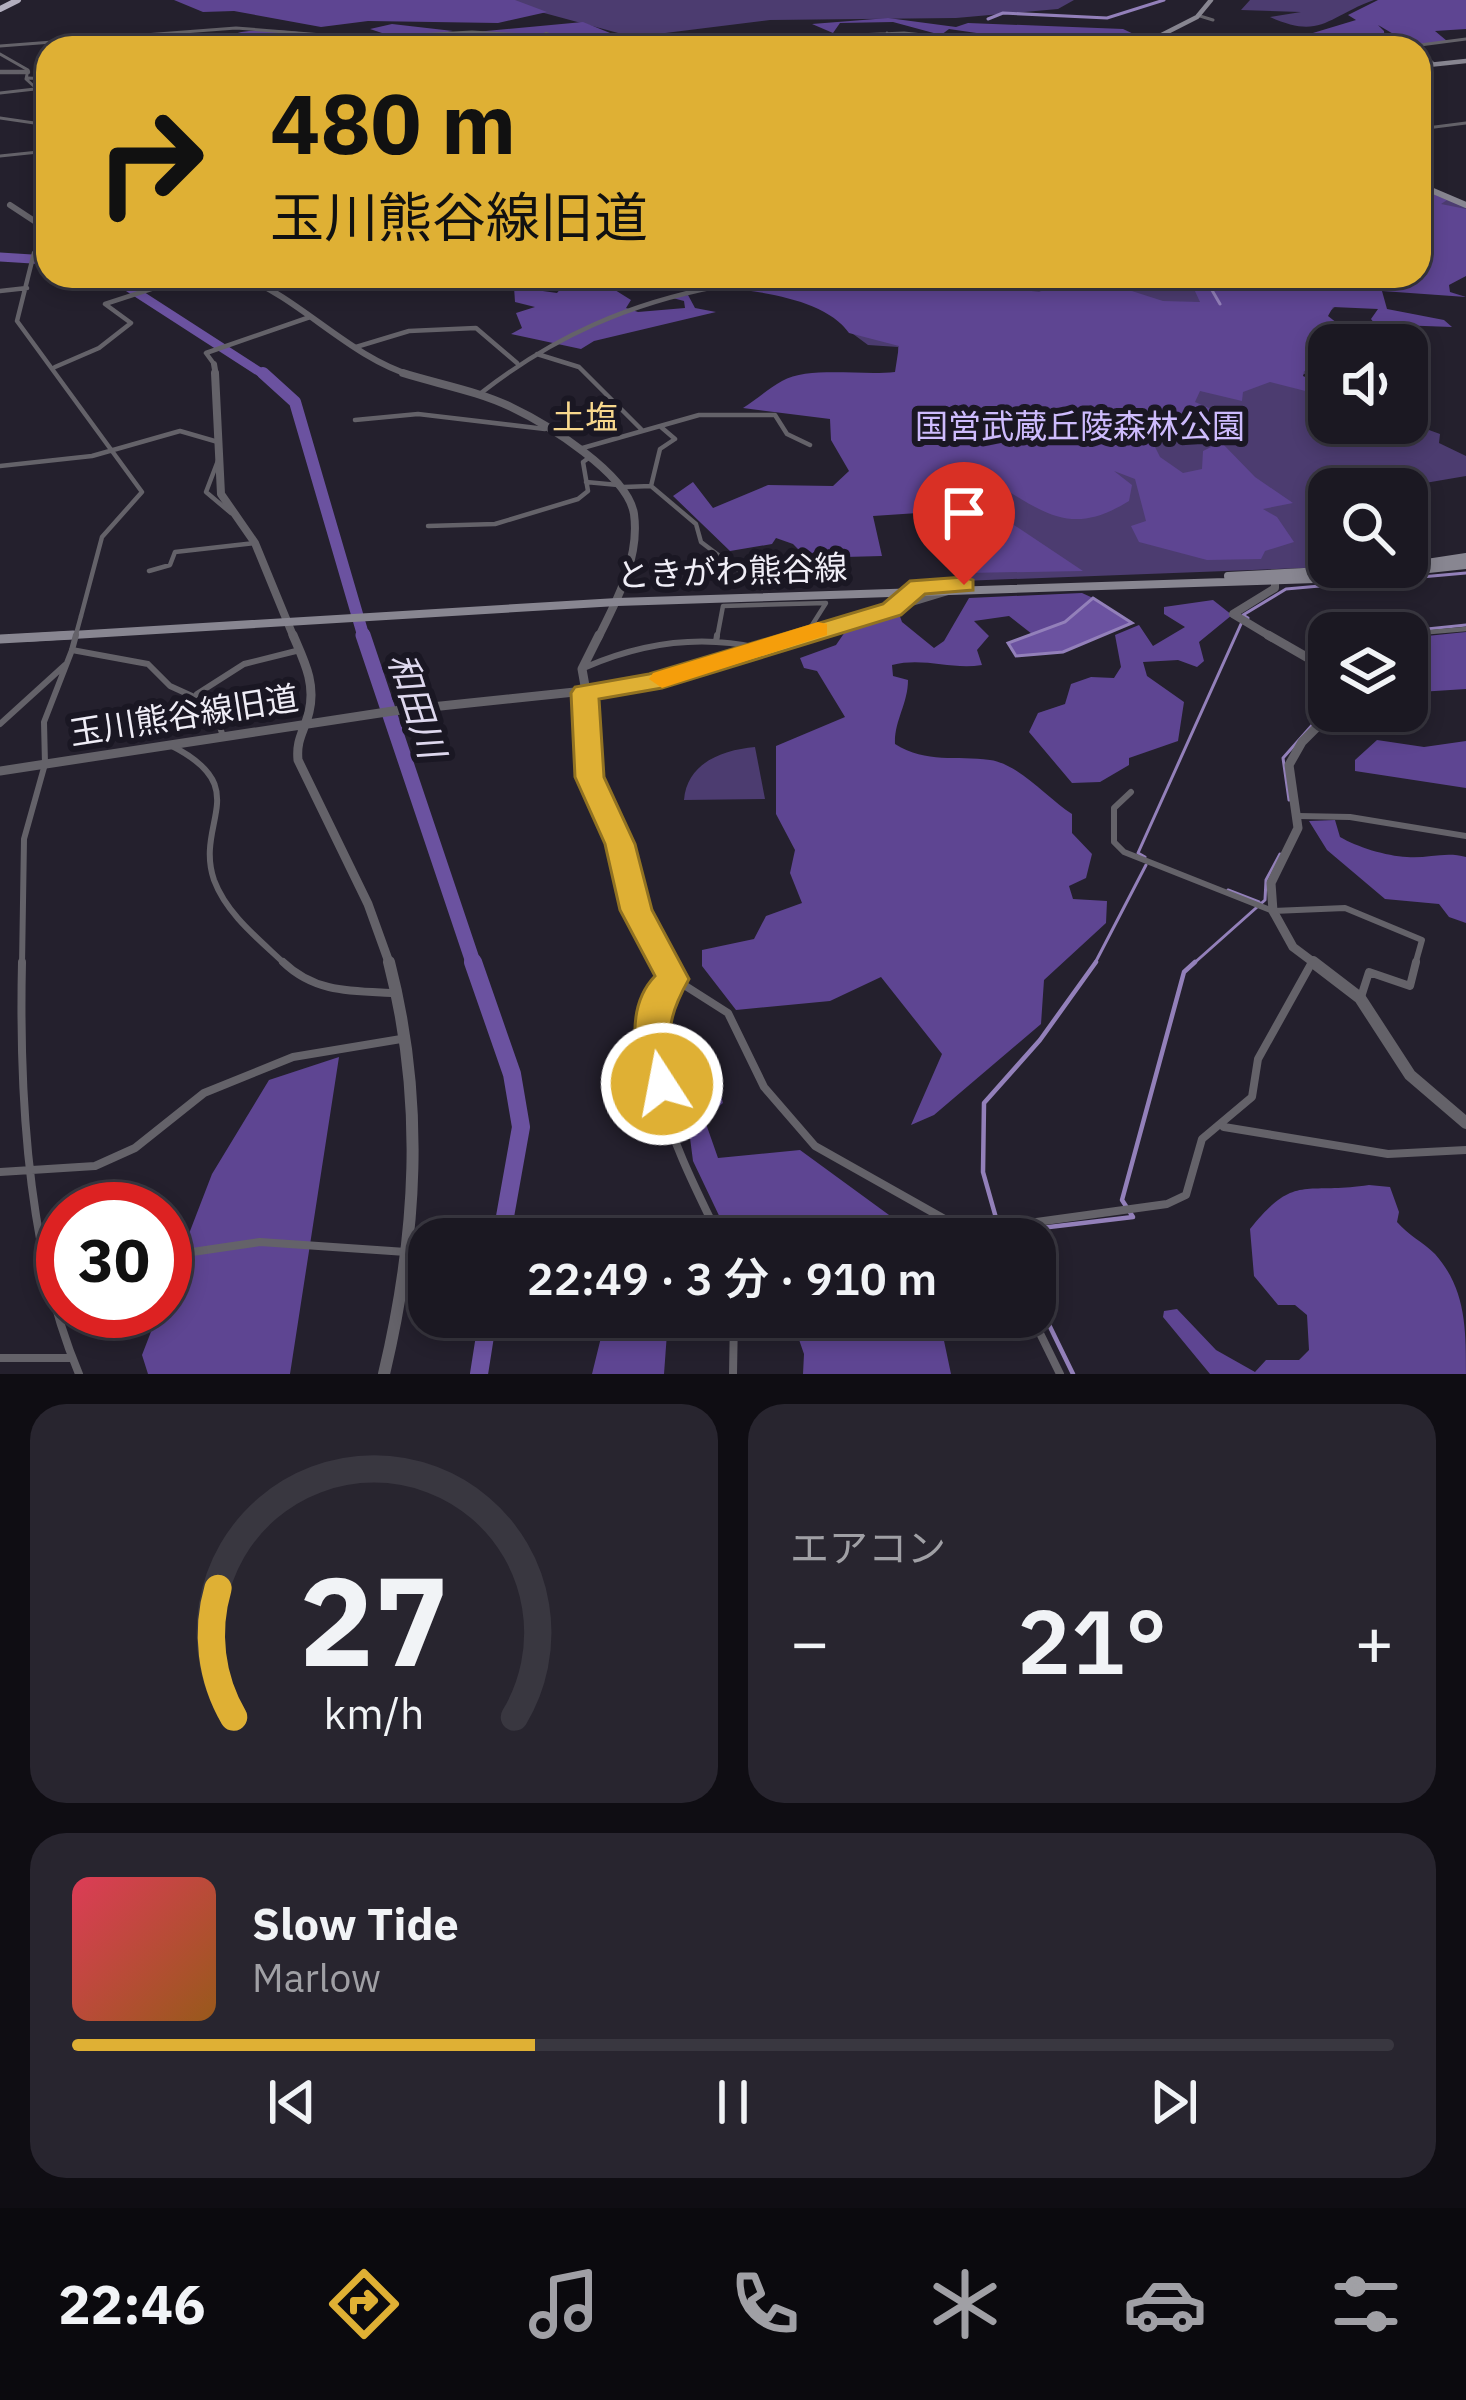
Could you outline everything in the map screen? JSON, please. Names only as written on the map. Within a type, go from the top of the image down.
[{"type":"highway","points":[[0,8],[13,1]]},
{"type":"main road","points":[[1150,36],[1200,16],[1211,0]]},
{"type":"main road","points":[[1431,64],[1465,61]]},
{"type":"main road","points":[[1431,189],[1466,205]]},
{"type":"main road","name":"ときがわ熊谷線","points":[[0,636],[919,586],[1370,577],[1466,561]]},
{"type":"main road","name":"ときがわ熊谷線","points":[[1428,565],[1466,561]]},
{"type":"main road","name":"ときがわ熊谷線","points":[[618,600],[887,592],[900,601],[948,591],[1308,574]]},
{"type":"street","points":[[1200,16],[1213,20]]},
{"type":"street","points":[[131,36],[236,28],[345,36]]},
{"type":"street","points":[[546,34],[552,36]]},
{"type":"street","points":[[459,36],[578,36]]},
{"type":"street","points":[[859,36],[930,36]]},
{"type":"street","points":[[1431,46],[1466,40]]},
{"type":"street","points":[[0,46],[36,43]]},
{"type":"street","points":[[0,54],[36,84]]},
{"type":"street","points":[[1431,61],[1434,64]]},
{"type":"street","points":[[0,73],[36,76]]},
{"type":"street","points":[[0,93],[36,94]]},
{"type":"street","points":[[0,118],[36,123]]},
{"type":"street","points":[[1431,127],[1466,122]]},
{"type":"street","points":[[0,156],[36,152]]},
{"type":"street","points":[[0,201],[36,224]]},
{"type":"street","points":[[0,211],[10,205]]},
{"type":"street","points":[[36,251],[17,321],[142,492],[101,536],[72,650],[44,722],[45,764],[21,870],[21,998],[36,1220]]},
{"type":"street","points":[[0,291],[27,288]]},
{"type":"street","points":[[53,367],[99,348],[131,323],[105,304],[154,288]]},
{"type":"street","points":[[272,288],[398,373],[481,393],[579,449],[624,486],[635,518],[618,600],[583,669],[590,777],[620,844],[636,910],[673,979],[728,1013],[764,1087],[814,1146],[836,1163],[943,1218]]},
{"type":"street","points":[[481,393],[517,363],[623,306],[710,288]]},
{"type":"street","points":[[313,316],[206,353],[214,364],[221,494],[256,543],[303,650],[314,693],[301,724],[298,760],[378,927],[398,993],[418,1138],[414,1218]]},
{"type":"street","points":[[355,347],[409,332],[476,328],[517,363]]},
{"type":"street","points":[[537,354],[580,367],[641,429]]},
{"type":"street","points":[[579,449],[641,429],[728,411],[775,415],[787,434],[810,445]]},
{"type":"street","points":[[355,419],[418,414],[545,429]]},
{"type":"street","points":[[651,486],[660,448],[675,439],[661,427]]},
{"type":"street","points":[[0,466],[115,450],[180,431],[193,439],[221,443]]},
{"type":"street","points":[[428,526],[495,524],[578,499],[588,491],[583,462],[590,457]]},
{"type":"street","points":[[586,482],[651,486],[672,507],[685,509],[702,531],[700,542],[762,588]]},
{"type":"street","points":[[149,571],[170,565],[175,552],[256,543]]},
{"type":"street","points":[[1276,577],[1275,588],[1233,614],[1308,657]]},
{"type":"street","points":[[900,601],[919,586]]},
{"type":"street","points":[[585,693],[653,682],[900,601],[948,591]]},
{"type":"street","points":[[716,642],[723,606],[826,603],[807,633]]},
{"type":"street","points":[[1428,632],[1466,628]]},
{"type":"street","points":[[583,669],[642,644],[716,642],[758,648]]},
{"type":"street","points":[[72,650],[148,664],[170,686],[214,706],[223,736]]},
{"type":"street","points":[[196,695],[244,664],[303,650]]},
{"type":"street","points":[[0,724],[68,663]]},
{"type":"street","name":"玉川熊谷線旧道","points":[[0,771],[376,713],[585,693]]},
{"type":"street","points":[[1312,732],[1289,765],[1298,816],[1292,843],[1271,883],[1273,911],[1293,947],[1360,998],[1400,1064],[1466,1123]]},
{"type":"street","points":[[170,744],[200,760],[219,795],[212,875],[227,907],[299,978],[326,989],[398,993]]},
{"type":"street","points":[[1131,792],[1114,808],[1114,842],[1124,852],[1273,911],[1346,908],[1423,940],[1410,986],[1369,972],[1360,998]]},
{"type":"street","points":[[1298,816],[1350,817],[1466,836]]},
{"type":"street","points":[[1056,1221],[1178,1200],[1191,1183],[1202,1138],[1252,1097],[1258,1059],[1312,961]]},
{"type":"street","points":[[673,979],[660,992],[652,1013],[651,1047],[695,1193],[709,1218]]},
{"type":"street","points":[[0,1172],[32,1174],[109,1161],[160,1131],[204,1093],[292,1057],[404,1038]]},
{"type":"street","points":[[1220,1126],[1388,1154],[1466,1150]]},
{"type":"street","points":[[192,1252],[260,1242],[408,1252]]},
{"type":"street","points":[[384,1374],[408,1269]]},
{"type":"street","points":[[65,1338],[79,1374]]},
{"type":"street","points":[[734,1338],[734,1374]]},
{"type":"street","points":[[1042,1338],[1060,1374]]},
{"type":"street","points":[[0,1358],[71,1358]]},
{"type":"green space","points":[[174,0],[515,0],[547,12],[498,23],[368,21],[321,27],[234,11],[203,12]]},
{"type":"green space","points":[[496,0],[1074,0],[1058,9],[956,18],[770,20],[629,36]]},
{"type":"green space","points":[[1250,0],[1374,0],[1324,24],[1301,26],[1270,17],[1301,12],[1241,10]]},
{"type":"green space","points":[[1378,0],[1466,0],[1466,29],[1435,31],[1447,41],[1431,43],[1431,36],[1397,36],[1378,25],[1384,36],[1303,36],[1356,20],[1348,15]]},
{"type":"green space","points":[[888,18],[956,27],[968,23],[1123,29],[1138,36],[997,36],[949,29],[941,35],[893,22],[840,23],[833,33],[812,24]]},
{"type":"green space","points":[[583,22],[615,35],[559,36],[433,36]]},
{"type":"green space","points":[[392,24],[453,31],[386,36],[370,29]]},
{"type":"green space","points":[[264,30],[331,36],[229,36]]},
{"type":"green space","name":"国営武蔵丘陵森林公園","points":[[1431,192],[1466,207],[1466,240],[1445,281],[1431,282]]},
{"type":"green space","name":"国営武蔵丘陵森林公園","points":[[1431,193],[1447,200],[1441,204],[1466,209],[1466,276],[1449,285],[1450,292],[1466,297],[1382,291],[1387,309],[1444,320],[1452,327],[1375,324],[1371,319],[1378,309],[1333,307],[1328,316],[1338,324],[1308,324],[1308,371],[1303,376],[1308,378],[1308,392],[1270,382],[1243,392],[1242,401],[1200,391],[1195,402],[1236,420],[1220,432],[1198,437],[1186,430],[1184,417],[1168,407],[1141,419],[1160,457],[1183,473],[1202,469],[1203,451],[1221,442],[1255,477],[1293,503],[1263,509],[1277,517],[1294,542],[1265,551],[1261,559],[1207,560],[1139,542],[1131,526],[1146,521],[1135,479],[1114,471],[1132,485],[1129,501],[1096,516],[1054,515],[1008,491],[991,498],[987,507],[1083,571],[966,573],[959,529],[948,511],[873,516],[882,556],[807,558],[793,544],[776,538],[772,544],[730,551],[673,496],[693,482],[713,508],[768,485],[833,486],[849,471],[831,440],[830,419],[743,408],[793,376],[895,372],[899,346],[849,333],[837,320],[801,302],[726,288],[1016,288],[1039,292],[1122,288],[1163,301],[1200,302],[1195,288],[1431,288]]},
{"type":"green space","points":[[514,288],[557,293],[561,288],[612,288],[631,300],[626,308],[638,312],[685,308],[684,301],[669,297],[688,295],[695,308],[716,312],[594,341],[581,349],[511,334],[522,328],[516,313],[535,307],[515,302]]},
{"type":"green space","name":"国営武蔵丘陵森林公園","points":[[860,288],[1366,288],[1350,293],[1325,316],[1326,324],[1308,324],[1308,372],[1300,376],[1308,380],[1308,444],[1428,444],[1428,430],[1440,434],[1439,443],[1466,456],[1466,476],[1428,482],[1428,468],[1308,468],[1308,568],[962,581],[953,510],[899,374],[898,347],[868,345],[845,328]]},
{"type":"green space","points":[[1082,593],[1093,598],[1066,622],[1032,634],[1009,616],[974,621],[989,636],[977,650],[982,665],[892,665],[893,676],[908,680],[895,744],[930,757],[990,760],[1022,775],[1072,814],[1072,833],[1092,854],[1086,878],[1069,886],[1073,899],[1107,901],[1106,923],[1044,980],[1041,1024],[934,1115],[911,1125],[942,1054],[881,977],[830,1001],[736,1010],[702,966],[702,950],[754,939],[766,916],[802,903],[790,873],[795,850],[776,814],[776,746],[845,717],[817,671],[804,668],[800,658],[836,645],[847,629],[898,611],[902,622],[934,648],[944,641],[969,598]]},
{"type":"green space","points":[[1213,600],[1232,615],[1199,642],[1204,661],[1197,667],[1178,660],[1143,662],[1147,676],[1184,702],[1178,741],[1129,758],[1129,765],[1100,782],[1072,783],[1029,732],[1038,713],[1065,704],[1071,684],[1091,677],[1114,678],[1121,667],[1115,635],[1139,625],[1153,646],[1185,627],[1164,614],[1164,607]]},
{"type":"green space","points":[[1466,632],[1466,689],[1428,691],[1428,636]]},
{"type":"green space","points":[[1377,740],[1424,747],[1466,741],[1466,788],[1355,771],[1355,760]]},
{"type":"green space","points":[[755,747],[765,799],[684,800],[692,777],[708,761]]},
{"type":"green space","points":[[1335,820],[1340,837],[1372,850],[1407,857],[1466,857],[1466,923],[1449,917],[1439,904],[1385,899],[1327,850],[1309,821]]},
{"type":"green space","points":[[339,1057],[290,1374],[148,1374],[142,1355],[149,1338],[192,1338],[192,1226],[212,1174],[269,1080]]},
{"type":"green space","points":[[719,1088],[723,1103],[704,1118],[718,1158],[800,1150],[893,1218],[720,1218],[693,1161],[686,1107],[695,1094]]},
{"type":"green space","points":[[1390,1187],[1399,1212],[1397,1222],[1435,1254],[1453,1281],[1464,1325],[1466,1374],[1210,1374],[1163,1317],[1164,1311],[1177,1309],[1216,1350],[1255,1372],[1266,1360],[1299,1360],[1309,1350],[1307,1315],[1295,1305],[1278,1305],[1254,1276],[1250,1229],[1290,1193]]},
{"type":"green space","points":[[601,1338],[667,1338],[664,1374],[592,1374]]},
{"type":"green space","points":[[798,1338],[943,1338],[951,1374],[803,1374]]},
{"type":"shaded area","points":[[1093,598],[1132,623],[1063,652],[1016,656],[1008,643],[1065,622]]},
{"type":"waterway","points":[[988,19],[1003,13],[1107,18],[1164,0]]},
{"type":"waterway","name":"和田川","points":[[0,257],[36,259]]},
{"type":"waterway","name":"和田川","points":[[130,288],[266,376]]},
{"type":"waterway","points":[[1211,288],[1220,304]]},
{"type":"waterway","name":"和田川","points":[[263,373],[295,402],[364,638]]},
{"type":"waterway","points":[[1248,618],[1243,615],[1286,589],[1466,573]]},
{"type":"waterway","points":[[1145,857],[1138,853],[1241,624]]},
{"type":"waterway","points":[[1428,629],[1466,625]]},
{"type":"waterway","name":"和田川","points":[[364,638],[474,965]]},
{"type":"waterway","points":[[1289,800],[1283,758],[1308,730]]},
{"type":"waterway","points":[[1192,965],[1265,900],[1266,880],[1280,854]]},
{"type":"waterway","points":[[1094,964],[1146,865]]},
{"type":"waterway","points":[[1228,890],[1259,902]]},
{"type":"waterway","name":"和田川","points":[[473,962],[512,1074],[521,1127],[505,1218]]},
{"type":"waterway","points":[[1056,1226],[1133,1217],[1122,1200],[1184,972],[1195,962]]},
{"type":"waterway","points":[[996,1218],[983,1172],[984,1103],[1040,1040],[1094,964]]},
{"type":"waterway","name":"和田川","points":[[479,1374],[485,1338]]},
{"type":"waterway","points":[[1055,1338],[1073,1374]]},
{"type":"slow traffic","points":[[662,679],[818,630]]},
{"type":"district","name":"土塩","points":[[585,417]]},
{"type":"route","points":[[662,1084],[650,1029],[660,992],[673,979],[636,910],[620,844],[594,791],[585,693],[653,682],[892,609],[919,586],[964,585]]}]
